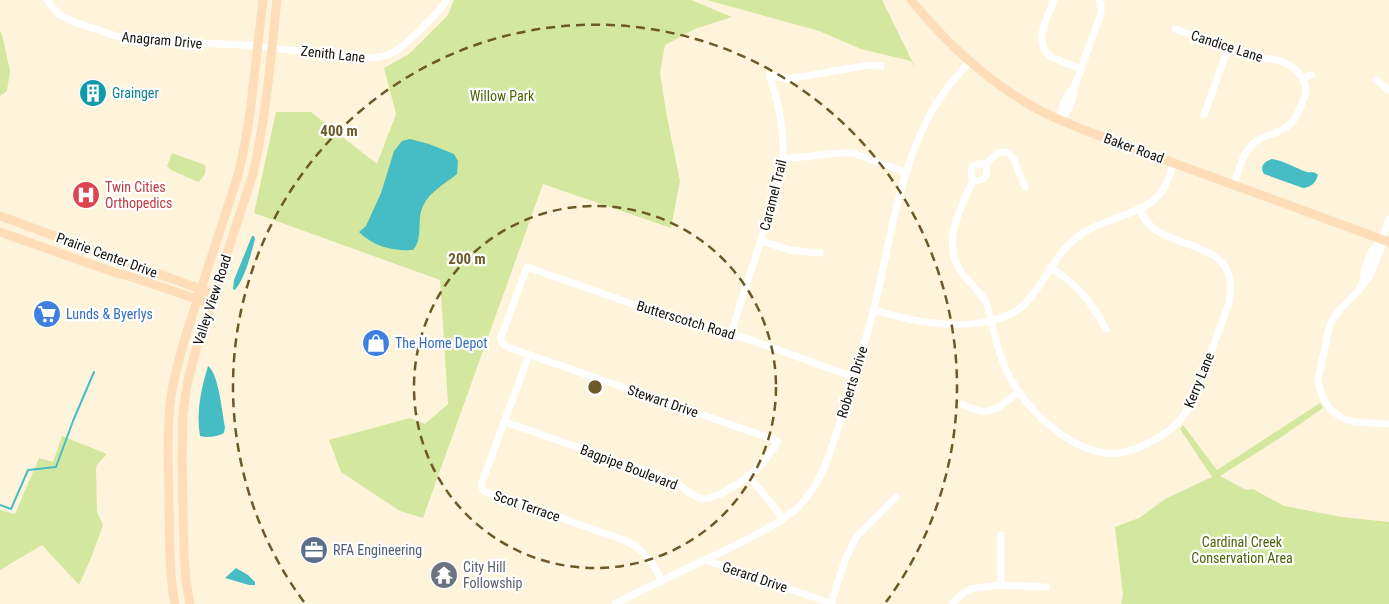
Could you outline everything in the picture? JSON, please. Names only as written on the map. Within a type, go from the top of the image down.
[{"type":"main road","name":"Valley View Road","points":[[175,604],[170,549],[169,416],[173,387],[179,358],[236,182],[245,144],[263,0]]},
{"type":"main road","name":"Valley View Road","points":[[190,604],[184,553],[182,458],[183,414],[187,384],[253,174],[260,145],[277,0]]},
{"type":"main road","name":"Baker Road","points":[[911,0],[940,33],[970,62],[1014,95],[1039,110],[1092,133],[1385,241]]},
{"type":"main road","name":"Prairie Center Drive","points":[[0,216],[214,294]]},
{"type":"main road","name":"Prairie Center Drive","points":[[0,232],[211,304]]},
{"type":"street","name":"Anagram Drive","points":[[47,0],[62,16],[118,37],[138,41],[257,46]]},
{"type":"street","name":"Zenith Lane","points":[[257,46],[360,58],[375,58],[390,54],[402,47],[447,0]]},
{"type":"street","points":[[1054,0],[1042,33],[1043,47],[1046,53],[1052,57],[1082,69]]},
{"type":"street","points":[[1059,120],[1067,114],[1074,96],[1074,88],[1101,13],[1099,0]]},
{"type":"street","name":"Candice Lane","points":[[1175,29],[1252,57],[1276,60],[1296,70],[1303,78]]},
{"type":"street","points":[[1204,115],[1228,48]]},
{"type":"street","name":"Roberts Drive","points":[[615,604],[706,560],[782,520],[808,496],[822,472],[832,448],[873,310],[897,207],[913,154],[929,116],[945,91],[970,62]]},
{"type":"street","name":"Caramel Trail","points":[[731,334],[780,179],[784,159],[775,90],[770,75],[789,80],[869,65],[881,66]]},
{"type":"street","points":[[1234,185],[1248,147],[1255,141],[1282,130],[1295,118],[1305,96],[1306,88],[1303,78],[1312,74]]},
{"type":"street","points":[[1376,80],[1389,90]]},
{"type":"street","name":"Kerry Lane","points":[[1025,187],[1014,160],[1009,153],[997,152],[986,164],[978,164],[972,167],[971,175],[973,181],[956,217],[952,247],[954,259],[985,300],[1002,360],[1009,376],[1029,405],[1069,439],[1085,447],[1107,453],[1123,452],[1143,446],[1170,430],[1180,421],[1194,398],[1229,304],[1231,284],[1229,274],[1219,258],[1154,229],[1147,222],[1139,208]]},
{"type":"street","points":[[784,159],[853,153],[906,174]]},
{"type":"street","points":[[873,310],[915,320],[943,324],[991,321],[1010,314],[1032,297],[1066,247],[1084,232],[1153,201],[1164,188],[1174,163]]},
{"type":"street","name":"Kerry Lane","points":[[973,181],[986,177],[986,164]]},
{"type":"street","points":[[1389,219],[1385,241],[1374,246],[1362,286],[1334,316],[1330,324],[1318,380],[1324,400],[1330,409],[1346,420],[1389,424]]},
{"type":"street","points":[[761,241],[790,250],[820,252]]},
{"type":"street","name":"Butterscotch Road","points":[[527,267],[690,324],[731,334],[854,376]]},
{"type":"street","name":"Stewart Drive","points":[[527,267],[502,337],[503,345],[778,440],[763,462],[749,476]]},
{"type":"street","points":[[1050,268],[1070,281],[1085,296],[1106,329]]},
{"type":"street","name":"Scot Terrace","points":[[528,355],[482,482],[483,490],[635,545],[652,561],[662,581]]},
{"type":"street","points":[[962,404],[987,411],[997,408],[1019,392]]},
{"type":"street","name":"Bagpipe Boulevard","points":[[505,422],[661,476],[680,485],[697,497],[712,497],[739,484],[749,476]]},
{"type":"street","points":[[749,476],[778,512],[782,520]]},
{"type":"street","points":[[832,604],[846,560],[857,536],[896,498]]},
{"type":"street","points":[[1001,535],[1001,585]]},
{"type":"street","name":"Gerard Drive","points":[[706,560],[832,604]]},
{"type":"street","points":[[952,604],[970,589],[1001,585],[1046,587]]},
{"type":"green space","name":"Willow Park","points":[[454,0],[691,0],[732,17],[695,29],[665,45],[660,73],[680,181],[671,228],[543,184],[423,518],[400,511],[341,472],[329,440],[410,418],[425,424],[448,404],[440,280],[254,213],[276,112],[311,112],[377,164],[396,114],[384,68],[409,54],[448,15]]},
{"type":"green space","points":[[707,0],[882,0],[916,69],[911,61],[861,49],[819,31]]},
{"type":"green space","points":[[0,31],[10,71],[7,91],[0,96]]},
{"type":"green space","points":[[172,153],[205,165],[206,170],[203,177],[198,182],[171,170],[167,166]]},
{"type":"green space","name":"Cardinal Creek Conservation Area","points":[[1320,403],[1323,408],[1220,476],[1246,490],[1253,489],[1284,506],[1342,517],[1389,522],[1389,604],[1121,604],[1123,595],[1115,527],[1139,518],[1165,499],[1212,477],[1180,429],[1183,425],[1217,470]]},
{"type":"green space","points":[[62,436],[107,454],[97,465],[96,469],[97,512],[103,525],[79,585],[42,545],[0,570],[0,510],[15,514],[39,458],[53,462]]},
{"type":"water","points":[[410,139],[454,154],[458,161],[457,174],[434,192],[423,206],[418,240],[413,250],[398,250],[377,245],[359,232],[366,226],[381,193],[394,151],[402,141]]},
{"type":"water","points":[[1272,159],[1307,172],[1315,173],[1318,175],[1317,178],[1313,184],[1303,188],[1264,174],[1262,169],[1264,164]]},
{"type":"water","points":[[252,236],[255,239],[250,259],[245,273],[235,290],[233,289],[234,280]]},
{"type":"water","points":[[208,366],[215,377],[225,427],[224,433],[209,437],[200,436],[199,427],[201,392]]},
{"type":"water","points":[[236,568],[248,575],[255,582],[255,585],[225,578]]},
{"type":"waterway","points":[[0,505],[11,509],[28,470],[56,467],[94,372]]},
{"type":"place","name":"Grainger","points":[[93,93]]},
{"type":"place","name":"Twin Cities Orthopedics","points":[[86,195]]},
{"type":"place","name":"Lunds & Byerlys","points":[[47,314]]},
{"type":"place","name":"The Home Depot","points":[[376,343]]},
{"type":"place","name":"RFA Engineering","points":[[314,550]]},
{"type":"place","name":"City Hill Followship","points":[[444,575]]}]
